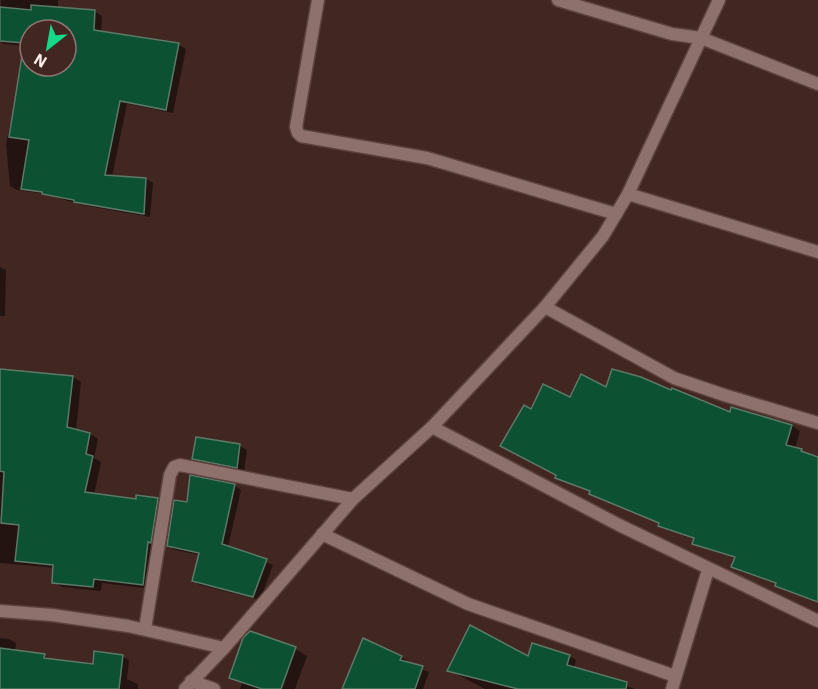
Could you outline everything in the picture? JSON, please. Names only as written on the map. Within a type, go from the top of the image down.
[{"type":"street","points":[[318,0],[296,127],[302,136],[427,158],[616,214]]},
{"type":"street","points":[[558,0],[672,34],[701,38],[818,84]]},
{"type":"street","points":[[188,685],[224,648],[353,499],[432,427],[545,307],[603,236],[628,194],[719,0]]},
{"type":"street","points":[[628,194],[818,252]]},
{"type":"street","points":[[545,307],[674,378],[818,423]]},
{"type":"street","points":[[432,427],[708,570],[818,621]]},
{"type":"street","points":[[145,629],[170,475],[174,467],[180,465],[353,499]]},
{"type":"street","points":[[322,534],[468,604],[675,676]]},
{"type":"street","points":[[672,689],[708,570]]},
{"type":"street","points":[[0,611],[52,615],[145,629],[224,648]]},
{"type":"street","points":[[188,685],[214,689]]},
{"type":"building","points":[[31,5],[95,10],[94,30],[179,43],[166,110],[120,101],[105,175],[146,178],[144,214],[74,202],[74,200],[42,194],[42,192],[21,189],[29,140],[9,137],[18,78],[78,78],[78,18],[18,18],[18,42],[0,41],[0,7],[31,10]]},
{"type":"building","points":[[0,369],[73,376],[67,427],[90,433],[86,454],[93,456],[85,492],[136,499],[136,495],[158,498],[151,543],[148,542],[143,585],[94,579],[93,587],[52,583],[53,565],[15,561],[19,525],[1,523],[4,472],[0,471]]},
{"type":"building","points":[[612,369],[641,377],[671,390],[672,388],[730,412],[731,407],[792,425],[786,445],[802,449],[801,451],[818,457],[818,602],[775,586],[776,583],[731,567],[735,557],[692,544],[694,538],[658,526],[659,523],[589,494],[590,491],[555,478],[556,475],[500,446],[524,405],[531,409],[543,384],[570,397],[581,374],[606,387]]},
{"type":"building","points":[[196,437],[240,444],[237,468],[192,459]]},
{"type":"building","points":[[190,475],[235,484],[222,544],[267,559],[253,597],[192,581],[199,553],[167,546],[174,500],[187,502]]},
{"type":"building","points":[[470,625],[528,656],[532,643],[570,655],[567,665],[627,682],[626,689],[518,689],[447,671]]},
{"type":"building","points":[[250,631],[296,647],[281,689],[262,689],[229,678],[243,638]]},
{"type":"building","points":[[363,638],[402,656],[400,660],[423,666],[415,689],[342,689]]},
{"type":"building","points":[[0,648],[45,654],[44,658],[93,664],[94,651],[123,655],[119,689],[0,689]]}]
